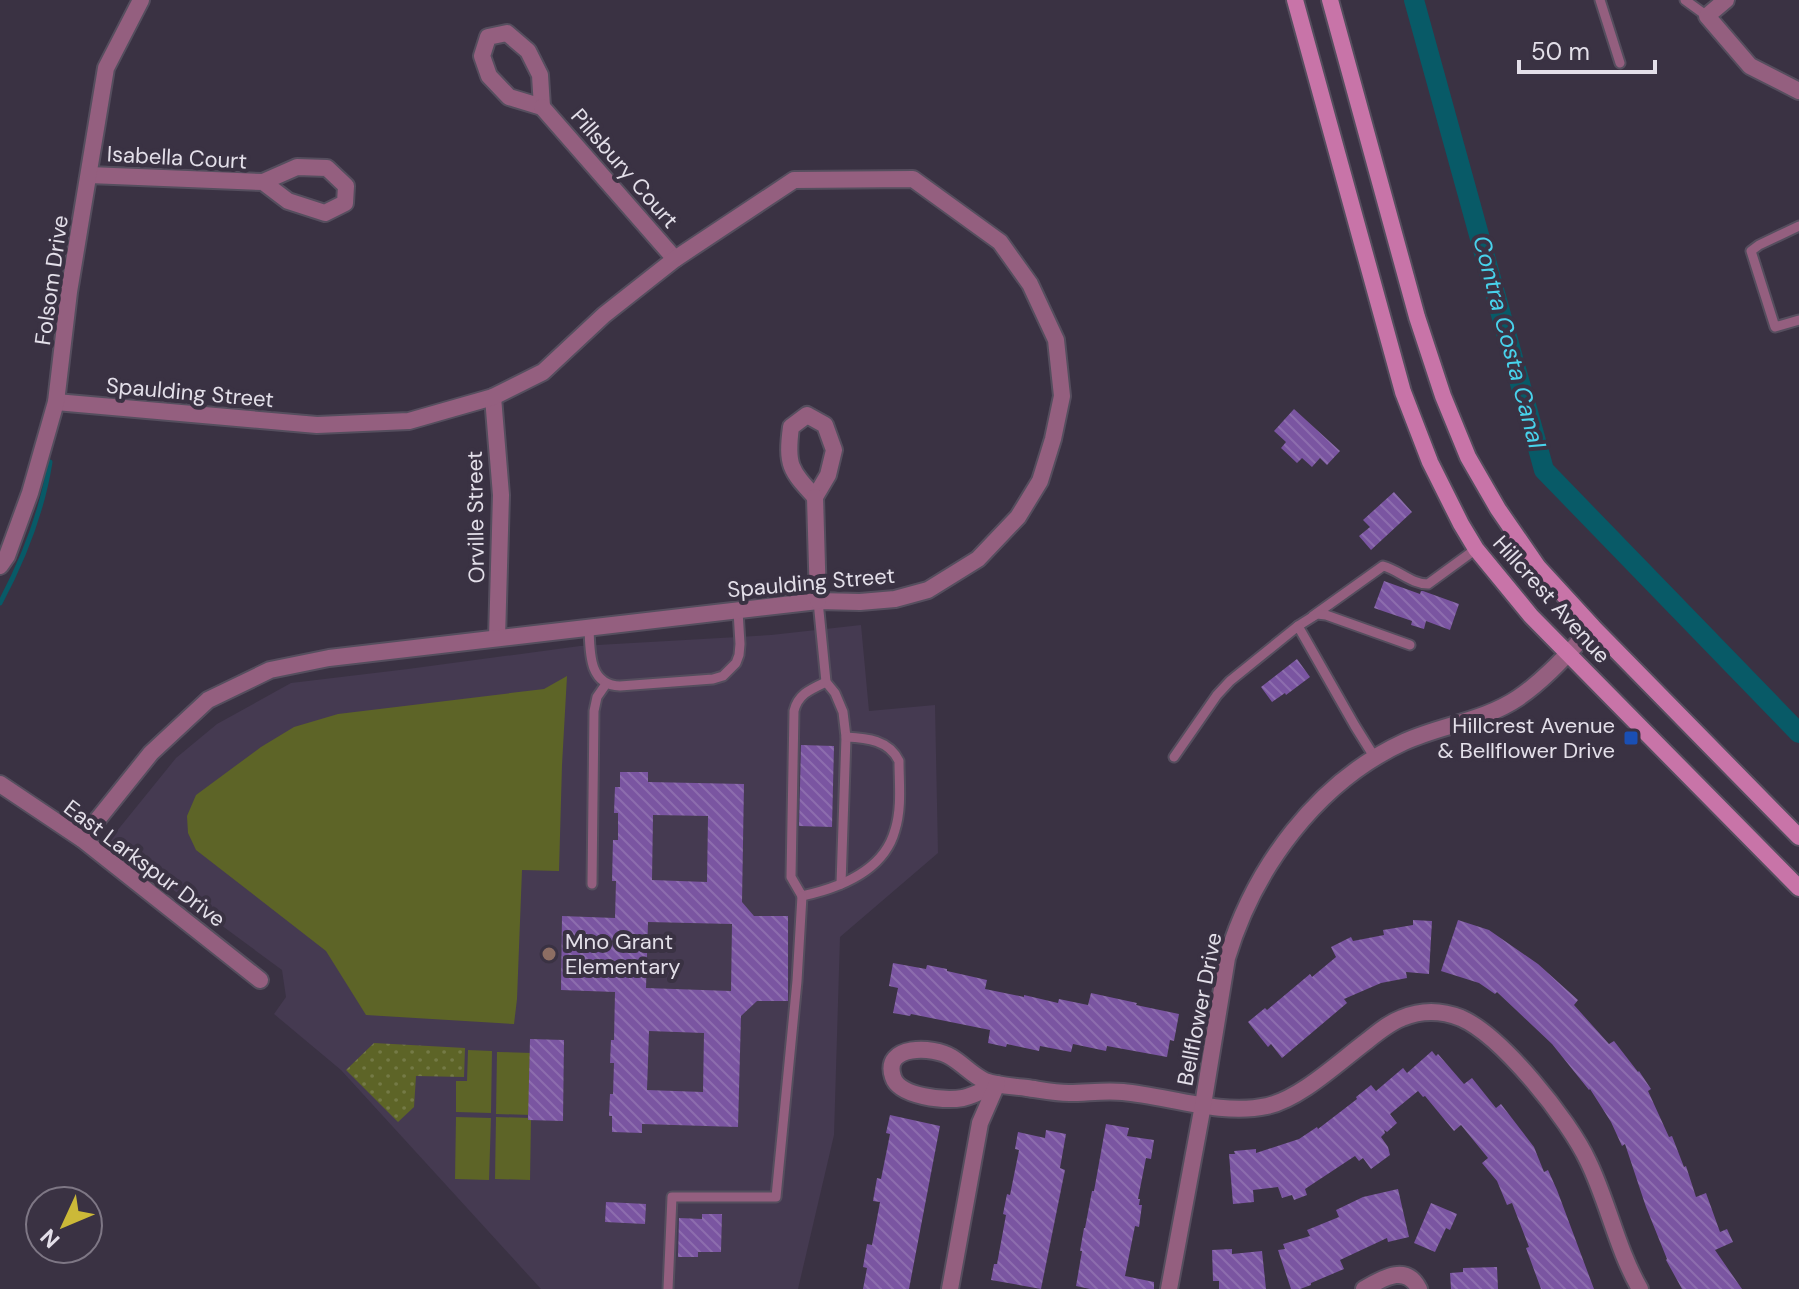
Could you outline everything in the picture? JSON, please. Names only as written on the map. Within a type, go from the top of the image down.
[{"type":"main road","name":"Hillcrest Avenue","points":[[1295,0],[1403,392],[1448,499],[1476,549],[1515,598],[1799,888]]},
{"type":"main road","name":"Hillcrest Avenue","points":[[1330,0],[1417,317],[1443,396],[1468,457],[1498,509],[1538,567],[1799,837]]},
{"type":"street","name":"Folsom Drive","points":[[0,566],[7,556],[30,493],[56,402],[69,292],[106,68],[141,0]]},
{"type":"street","points":[[1726,0],[1707,16],[1750,66],[1799,91]]},
{"type":"street","points":[[507,33],[528,51],[540,75],[542,107],[509,97],[489,76],[482,56],[488,37],[507,33]]},
{"type":"street","name":"Pillsbury Court","points":[[542,107],[675,259]]},
{"type":"street","points":[[297,167],[327,168],[346,186],[345,203],[325,213],[288,201],[263,182],[297,167]]},
{"type":"street","name":"Isabella Court","points":[[89,175],[263,182]]},
{"type":"street","name":"Spaulding Street","points":[[56,402],[317,425],[409,421],[493,397],[543,372],[604,315],[675,259],[794,180],[913,179],[1000,242],[1030,284],[1056,340],[1062,396],[1040,481],[1018,517],[978,559],[928,590],[895,599],[818,601],[589,627],[329,658],[270,670],[208,700],[151,753],[82,839]]},
{"type":"street","name":"Orville Street","points":[[493,397],[501,495],[497,638]]},
{"type":"street","points":[[815,497],[818,601]]},
{"type":"street","name":"Bellflower Drive","points":[[1169,1289],[1227,958],[1250,899],[1272,860],[1329,793],[1375,758],[1431,731],[1504,707],[1531,689],[1593,627]]},
{"type":"street","name":"East Larkspur Drive","points":[[0,784],[82,839],[260,980]]},
{"type":"street","points":[[997,1084],[962,1098],[921,1095],[897,1085],[892,1067],[899,1055],[917,1049],[950,1056],[974,1074],[997,1084],[1058,1093],[1124,1092],[1203,1105],[1253,1108],[1281,1102],[1305,1088],[1396,1020],[1430,1011],[1448,1014],[1481,1031],[1517,1064],[1574,1135],[1589,1163],[1626,1261],[1640,1289]]},
{"type":"street","points":[[950,1289],[980,1123],[997,1084]]},
{"type":"street","points":[[1364,1289],[1398,1275],[1412,1279],[1419,1289]]},
{"type":"lane","points":[[1600,0],[1620,63]]},
{"type":"lane","points":[[1685,0],[1707,16]]},
{"type":"lane","points":[[1799,226],[1751,251],[1775,327],[1799,320]]},
{"type":"lane","points":[[1174,757],[1230,681],[1298,626],[1383,566],[1413,581],[1428,584],[1476,549]]},
{"type":"lane","points":[[818,601],[826,682],[839,701],[845,721],[841,884]]},
{"type":"lane","points":[[589,627],[591,661],[606,684],[713,679],[723,676],[736,663],[739,655],[738,611]]},
{"type":"lane","points":[[1313,616],[1326,615],[1410,645]]},
{"type":"lane","points":[[1298,626],[1375,758]]},
{"type":"lane","points":[[668,1289],[672,1197],[776,1197],[802,896],[791,877],[794,711],[803,694],[826,682]]},
{"type":"lane","points":[[592,884],[594,711],[597,697],[606,684]]},
{"type":"lane","points":[[802,896],[841,884],[862,873],[887,848],[897,824],[899,761],[893,750],[885,744],[846,737]]},
{"type":"shaded area","name":"Mno Grant Elementary","points":[[861,625],[869,711],[935,705],[938,853],[840,937],[834,1135],[798,1289],[541,1289],[341,1070],[274,1014],[286,997],[282,970],[108,842],[176,758],[217,724],[291,683],[580,646],[771,635]]},
{"type":"green space","points":[[567,676],[559,871],[522,870],[514,1024],[366,1015],[326,951],[196,850],[188,833],[187,816],[196,795],[294,727],[338,714],[544,689]]},
{"type":"green space","points":[[374,1043],[465,1048],[464,1077],[416,1076],[414,1107],[398,1122],[346,1070]]},
{"type":"green space","points":[[468,1050],[492,1051],[491,1113],[456,1112],[456,1081],[467,1081]]},
{"type":"green space","points":[[497,1052],[532,1053],[531,1115],[496,1114]]},
{"type":"green space","points":[[456,1117],[491,1118],[489,1180],[455,1179]]},
{"type":"green space","points":[[496,1117],[531,1118],[530,1180],[495,1179]]},
{"type":"building","points":[[1294,409],[1340,451],[1327,465],[1320,458],[1312,467],[1302,458],[1297,463],[1281,448],[1286,442],[1274,431]]},
{"type":"building","points":[[1394,492],[1412,512],[1371,550],[1359,536],[1370,527],[1363,520]]},
{"type":"building","points":[[1384,581],[1459,604],[1450,630],[1426,621],[1424,629],[1411,625],[1412,621],[1374,608]]},
{"type":"building","points":[[1297,659],[1310,677],[1272,702],[1261,687]]},
{"type":"building","points":[[801,745],[834,746],[832,827],[799,826]]},
{"type":"building","points":[[620,772],[648,772],[648,782],[744,784],[742,902],[754,916],[788,916],[788,1001],[757,1001],[741,1016],[738,1127],[642,1124],[642,1133],[612,1132],[612,1116],[609,1116],[614,1063],[610,1063],[615,992],[561,990],[562,916],[615,918],[613,840],[618,840],[618,813],[614,813],[615,787],[620,787]],"holes":[[[653,815],[708,816],[707,882],[652,880]],[[648,922],[732,924],[731,991],[646,988]],[[649,1031],[704,1033],[703,1092],[647,1090]]]},
{"type":"building","points":[[1413,920],[1432,921],[1429,974],[1406,972],[1407,978],[1381,983],[1344,999],[1347,1003],[1282,1058],[1271,1044],[1268,1047],[1248,1022],[1336,957],[1331,947],[1351,937],[1353,941],[1384,935],[1383,930],[1413,925]]},
{"type":"building","points":[[1458,920],[1489,930],[1538,964],[1578,1000],[1574,1005],[1609,1044],[1614,1041],[1639,1071],[1651,1089],[1648,1091],[1686,1166],[1696,1197],[1706,1193],[1720,1232],[1727,1229],[1733,1242],[1715,1250],[1742,1289],[1682,1289],[1666,1260],[1625,1144],[1622,1146],[1590,1089],[1552,1044],[1497,992],[1495,994],[1479,983],[1441,971]]},
{"type":"building","points":[[893,963],[947,969],[987,980],[985,989],[1024,997],[1088,1005],[1091,993],[1179,1014],[1174,1041],[1170,1040],[1167,1057],[1107,1046],[1106,1051],[1073,1044],[1071,1052],[1040,1046],[1039,1051],[988,1043],[990,1030],[893,1013],[898,988],[889,986]]},
{"type":"building","points":[[530,1039],[564,1040],[563,1121],[528,1120]]},
{"type":"building","points":[[1432,1051],[1464,1084],[1472,1078],[1496,1108],[1501,1104],[1534,1147],[1544,1172],[1548,1170],[1557,1190],[1594,1289],[1541,1289],[1512,1203],[1507,1205],[1497,1181],[1482,1163],[1488,1158],[1461,1125],[1454,1131],[1418,1091],[1390,1114],[1397,1123],[1387,1132],[1384,1130],[1381,1137],[1390,1155],[1371,1169],[1363,1158],[1359,1161],[1355,1156],[1305,1189],[1307,1195],[1294,1200],[1292,1195],[1282,1198],[1278,1187],[1253,1190],[1254,1202],[1233,1204],[1229,1154],[1256,1149],[1256,1153],[1299,1139],[1318,1129],[1371,1085],[1376,1091],[1403,1068],[1407,1073]]},
{"type":"building","points":[[890,1115],[940,1126],[909,1289],[863,1289],[867,1244],[872,1245],[880,1202],[873,1201],[890,1134],[886,1133]]},
{"type":"building","points":[[1106,1124],[1129,1128],[1127,1136],[1154,1140],[1151,1159],[1146,1158],[1138,1199],[1139,1205],[1142,1205],[1139,1227],[1135,1226],[1125,1276],[1154,1282],[1154,1289],[1090,1289],[1076,1286],[1084,1228]]},
{"type":"building","points":[[1046,1130],[1066,1134],[1060,1168],[1065,1170],[1041,1289],[991,1280],[994,1264],[997,1264],[1006,1215],[1003,1214],[1019,1150],[1015,1149],[1018,1132],[1045,1138]]},
{"type":"building","points":[[1398,1189],[1409,1237],[1388,1242],[1387,1238],[1340,1260],[1344,1269],[1311,1285],[1291,1289],[1278,1250],[1285,1249],[1283,1244],[1310,1236],[1307,1230],[1339,1217],[1336,1210],[1363,1197]]},
{"type":"building","points":[[606,1202],[646,1204],[645,1224],[605,1222]]},
{"type":"building","points":[[1431,1203],[1457,1214],[1450,1230],[1446,1228],[1435,1252],[1414,1243]]},
{"type":"building","points":[[702,1214],[722,1214],[721,1252],[698,1252],[698,1257],[678,1257],[679,1218],[702,1219]]},
{"type":"building","points":[[1232,1249],[1232,1254],[1262,1251],[1266,1289],[1219,1289],[1219,1281],[1213,1281],[1212,1250]]},
{"type":"building","points":[[1497,1267],[1498,1289],[1451,1289],[1450,1273],[1463,1272],[1463,1268]]},
{"type":"waterway","name":"Contra Costa Canal","points":[[1414,0],[1544,470],[1799,733]]},
{"type":"waterway","points":[[0,603],[31,535],[50,462]]},
{"type":"place","name":"Hillcrest Avenue & Bellflower Drive","points":[[1631,738]]},
{"type":"place","name":"Mno Grant Elementary","points":[[549,954]]}]
